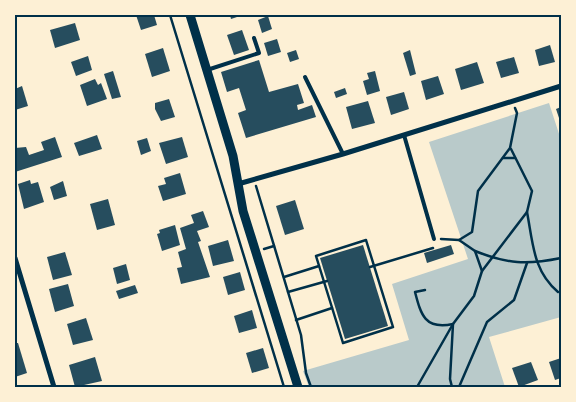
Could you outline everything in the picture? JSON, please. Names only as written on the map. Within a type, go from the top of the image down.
[{"type":"street","points":[[190,15],[233,156],[245,219],[298,387]]},
{"type":"street","points":[[238,184],[343,154],[561,86]]},
{"type":"street","points":[[15,258],[54,387]]},
{"type":"lane","points":[[207,70],[259,53],[254,38]]},
{"type":"lane","points":[[305,77],[343,154]]},
{"type":"lane","points":[[404,135],[434,239]]},
{"type":"path","points":[[170,15],[284,387]]},
{"type":"path","points":[[459,240],[472,232],[478,191],[510,148],[517,113],[513,101]]},
{"type":"path","points":[[417,387],[453,324],[474,296],[482,271],[527,212],[532,191],[510,148]]},
{"type":"path","points":[[503,158],[515,158]]},
{"type":"path","points":[[253,179],[296,320],[311,387]]},
{"type":"path","points":[[527,212],[537,263],[546,282],[558,292]]},
{"type":"path","points":[[372,266],[437,246],[434,239],[459,240],[475,251],[516,264],[537,263],[561,258]]},
{"type":"path","points":[[366,240],[372,266],[393,328],[343,343],[316,256],[366,240]]},
{"type":"path","points":[[475,251],[482,271]]},
{"type":"path","points":[[458,387],[487,322],[514,300],[527,263]]},
{"type":"path","points":[[284,277],[319,266]]},
{"type":"path","points":[[288,292],[325,281]]},
{"type":"path","points":[[425,290],[414,292],[421,313],[427,321],[442,326],[453,324]]},
{"type":"path","points":[[296,320],[332,308]]},
{"type":"path","points":[[452,387],[450,379],[453,324]]},
{"type":"shaded area","points":[[549,103],[561,140],[561,317],[489,337],[505,387],[309,387],[303,371],[409,340],[392,284],[468,259],[429,142]]},
{"type":"building","points":[[136,15],[154,15],[157,25],[141,30]]},
{"type":"building","points":[[230,15],[243,15],[231,19]]},
{"type":"building","points":[[268,16],[272,29],[262,33],[258,20]]},
{"type":"building","points":[[75,23],[80,40],[55,48],[50,30]]},
{"type":"building","points":[[242,30],[249,50],[234,55],[227,35]]},
{"type":"building","points":[[277,39],[281,52],[268,56],[264,43]]},
{"type":"building","points":[[550,45],[555,62],[539,66],[535,50]]},
{"type":"building","points":[[163,48],[170,71],[152,77],[145,54]]},
{"type":"building","points":[[296,50],[299,59],[290,62],[287,53]]},
{"type":"building","points":[[410,50],[416,74],[410,76],[403,53]]},
{"type":"building","points":[[88,56],[92,70],[76,76],[71,62]]},
{"type":"building","points":[[514,57],[519,73],[501,78],[496,62]]},
{"type":"building","points":[[259,60],[269,92],[298,84],[304,103],[297,105],[298,110],[312,105],[316,117],[246,138],[238,113],[246,110],[239,88],[227,92],[221,72]]},
{"type":"building","points":[[477,62],[484,83],[461,90],[455,69]]},
{"type":"building","points":[[113,71],[121,97],[112,99],[104,74]]},
{"type":"building","points":[[375,71],[380,91],[367,95],[363,81],[369,79],[367,73]]},
{"type":"building","points":[[438,76],[444,94],[426,100],[421,81]]},
{"type":"building","points":[[95,79],[98,85],[101,83],[107,99],[87,106],[80,85]]},
{"type":"building","points":[[22,86],[28,106],[15,110],[15,89]]},
{"type":"building","points":[[345,88],[347,94],[336,98],[334,92]]},
{"type":"building","points":[[404,92],[409,109],[391,115],[386,97]]},
{"type":"building","points":[[169,99],[175,117],[161,121],[155,109],[155,103]]},
{"type":"building","points":[[368,101],[375,123],[352,129],[346,107]]},
{"type":"building","points":[[561,107],[561,124],[556,109]]},
{"type":"building","points":[[97,135],[102,149],[79,156],[74,143]]},
{"type":"building","points":[[55,137],[62,157],[15,172],[15,148],[26,147],[29,155],[44,150],[41,142]]},
{"type":"building","points":[[182,137],[188,157],[166,164],[159,143]]},
{"type":"building","points":[[147,138],[151,151],[141,155],[137,141]]},
{"type":"building","points":[[180,173],[186,194],[163,201],[158,186],[166,184],[164,178]]},
{"type":"building","points":[[30,180],[31,184],[38,182],[44,202],[24,209],[18,184]]},
{"type":"building","points":[[63,181],[67,196],[54,200],[50,187]]},
{"type":"building","points":[[108,199],[115,225],[97,230],[90,204]]},
{"type":"building","points":[[295,200],[304,229],[285,235],[276,206]]},
{"type":"building","points":[[203,211],[209,227],[197,231],[201,241],[198,242],[210,277],[181,284],[177,268],[182,267],[178,252],[186,249],[180,228],[194,223],[191,215]]},
{"type":"building","points":[[175,225],[180,245],[162,251],[157,234],[160,233],[159,230]]},
{"type":"building","points":[[228,240],[234,261],[213,266],[208,246]]},
{"type":"building","points":[[363,245],[388,326],[345,339],[320,258]]},
{"type":"building","points":[[451,245],[454,254],[427,263],[424,253]]},
{"type":"building","points":[[65,252],[72,275],[53,280],[47,257]]},
{"type":"building","points":[[126,264],[130,280],[117,284],[113,268]]},
{"type":"building","points":[[240,272],[245,290],[228,295],[223,277]]},
{"type":"building","points":[[68,284],[74,306],[55,312],[49,289]]},
{"type":"building","points":[[135,285],[138,293],[119,299],[116,291]]},
{"type":"building","points":[[252,310],[257,328],[239,333],[234,316]]},
{"type":"building","points":[[86,318],[93,340],[73,345],[67,324]]},
{"type":"building","points":[[15,343],[18,343],[27,373],[15,377]]},
{"type":"building","points":[[263,348],[269,368],[252,373],[246,353]]},
{"type":"building","points":[[95,357],[102,381],[75,387],[69,365]]},
{"type":"building","points":[[561,358],[561,378],[555,380],[549,362]]},
{"type":"building","points":[[531,362],[538,380],[519,387],[512,368]]}]
